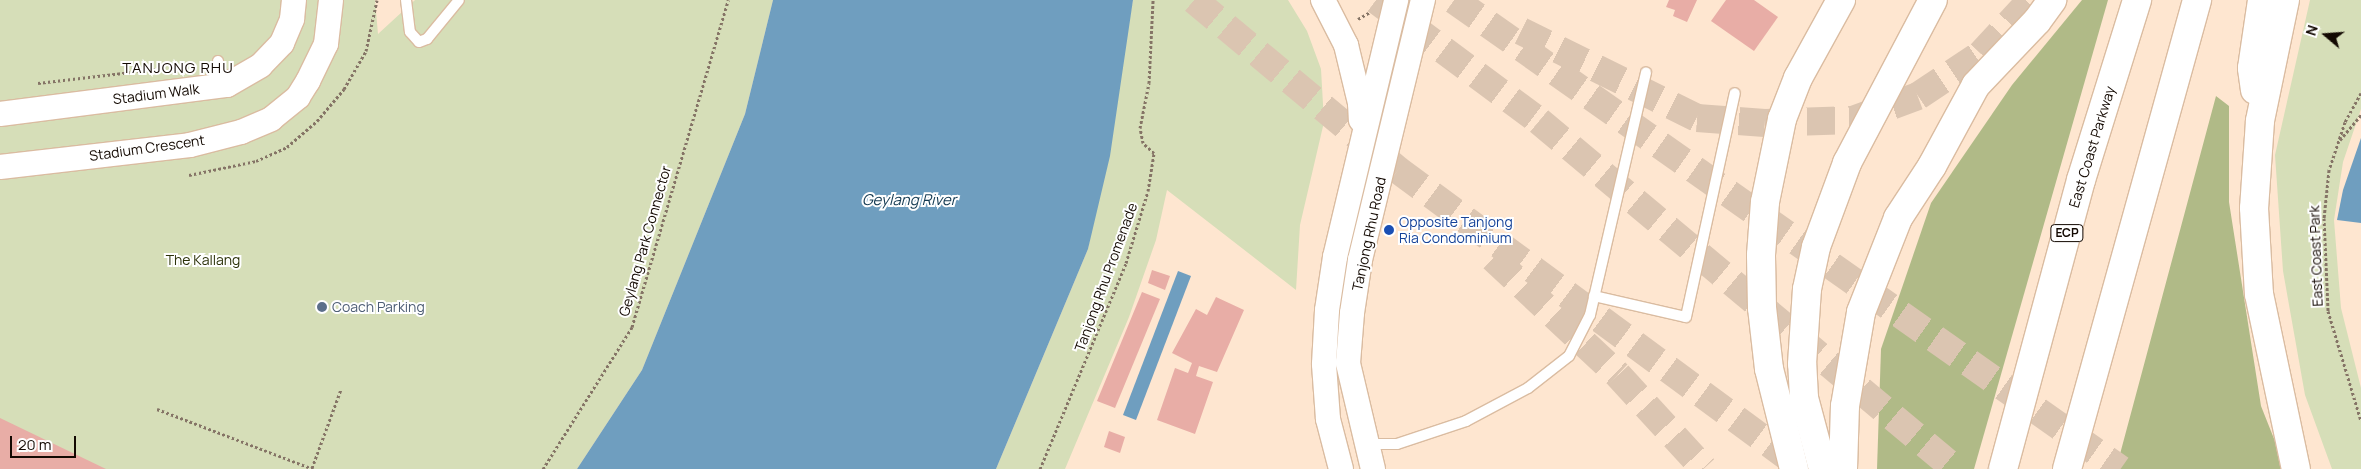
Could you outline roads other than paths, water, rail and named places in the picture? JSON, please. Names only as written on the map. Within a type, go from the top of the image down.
[{"type":"highway","points":[[1794,469],[1769,369],[1762,308],[1761,254],[1765,202],[1782,119],[1798,78],[1841,0]]},
{"type":"highway","points":[[1823,469],[1804,398],[1802,364],[1807,290],[1816,247],[1846,162],[1933,0]]},
{"type":"highway","points":[[1843,469],[1844,406],[1861,312],[1898,218],[1932,166],[1976,85],[2037,21],[2052,0]]},
{"type":"highway","name":"East Coast Parkway","points":[[2003,469],[2081,180],[2137,0]]},
{"type":"highway","points":[[2067,469],[2197,0]]},
{"type":"highway","points":[[2260,121],[2252,68],[2262,0]]},
{"type":"highway","points":[[2285,0],[2260,121],[2254,208],[2259,294],[2296,469]]},
{"type":"street","name":"Stadium Walk","points":[[0,114],[220,86],[261,65],[282,42],[292,19],[294,0]]},
{"type":"street","name":"Stadium Crescent","points":[[0,167],[190,145],[241,132],[271,118],[298,97],[308,81],[326,44],[331,0]]},
{"type":"street","points":[[1323,0],[1346,46],[1360,103],[1361,142]]},
{"type":"street","name":"Tanjong Rhu Road","points":[[1373,469],[1365,444],[1348,363],[1352,313],[1360,260],[1423,0]]},
{"type":"street","points":[[1385,5],[1417,23]]},
{"type":"street","name":"Tanjong Rhu Road","points":[[1341,469],[1328,419],[1324,364],[1327,310],[1335,257],[1361,142],[1385,5]]},
{"type":"lane","points":[[406,0],[410,32],[419,42],[427,39],[459,0]]},
{"type":"lane","points":[[218,61],[220,86]]},
{"type":"lane","points":[[1365,444],[1397,444],[1466,421],[1528,388],[1569,356],[1590,315],[1646,72]]},
{"type":"lane","points":[[1594,296],[1686,317],[1735,93]]},
{"type":"water","name":"Geylang River","points":[[773,0],[1133,0],[1110,156],[1088,249],[996,469],[577,469],[642,370],[745,114]]},
{"type":"water","points":[[2361,138],[2361,223],[2337,220],[2343,190]]},
{"type":"water","points":[[1178,271],[1191,276],[1136,420],[1123,415]]},
{"type":"tunnel","points":[[1194,0],[1398,170],[1804,469]]},
{"type":"tunnel","points":[[1376,0],[1539,121],[1955,469]]},
{"type":"tunnel","points":[[1454,0],[2120,469]]},
{"type":"tunnel","points":[[1521,31],[1697,118],[1765,123],[1853,120],[1918,96],[1981,54],[2031,0]]},
{"type":"tunnel","points":[[1493,258],[1618,375],[1704,469]]},
{"type":"place","name":"Opposite Tanjong Ria Condominium","points":[[1389,230]]},
{"type":"place","name":"Coach Parking","points":[[322,307]]},
{"type":"district","name":"TANJONG RHU","points":[[178,68]]},
{"type":"park label","name":"The Kallang","points":[[203,260]]}]
